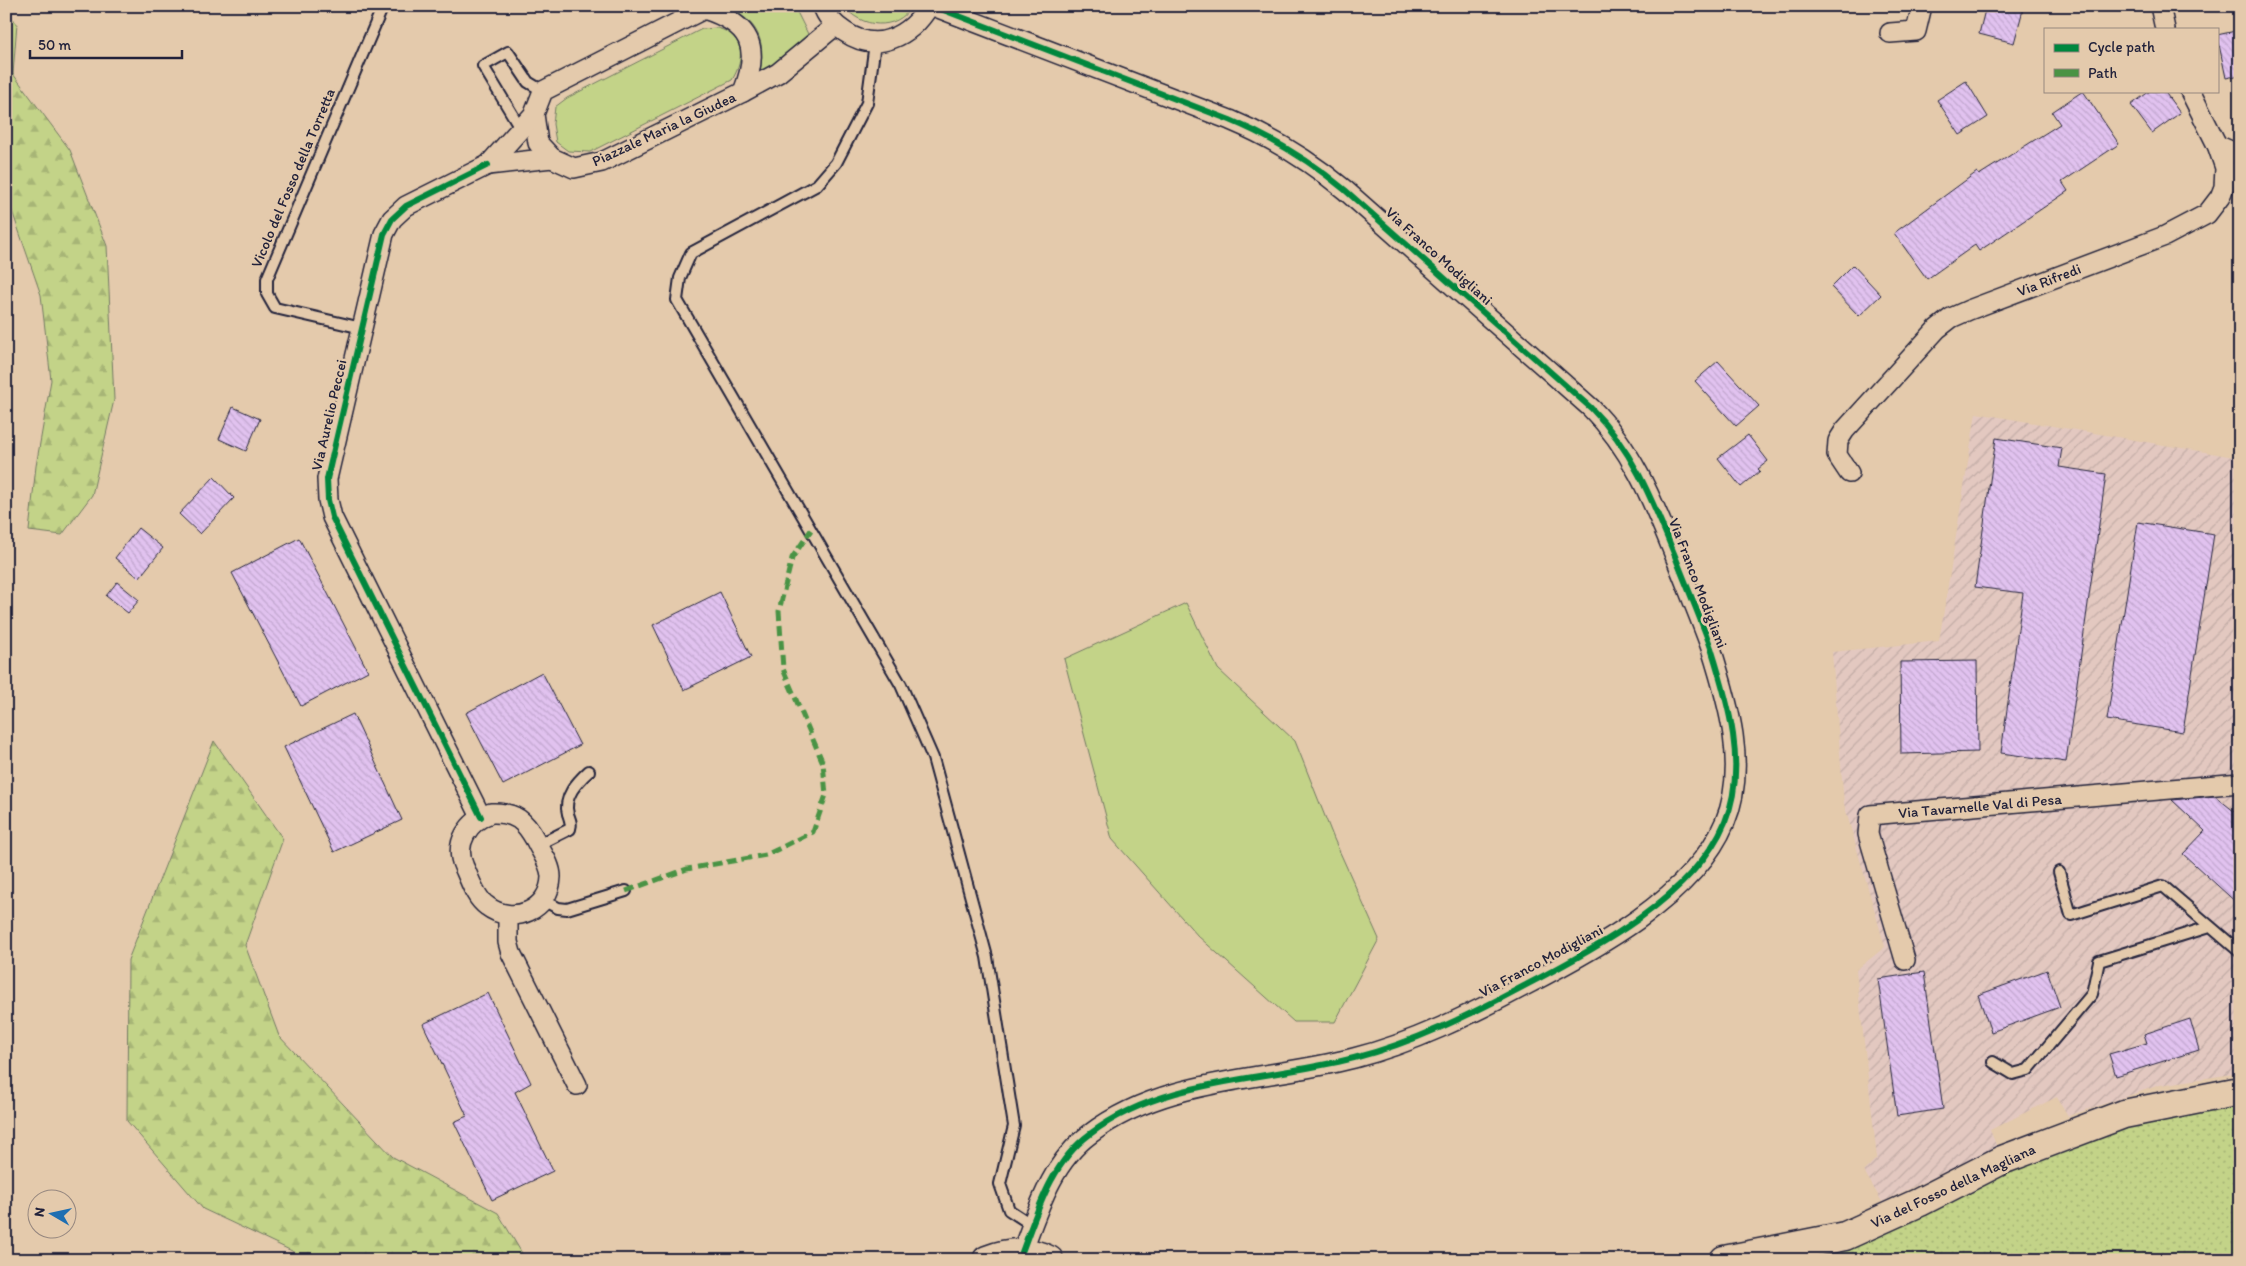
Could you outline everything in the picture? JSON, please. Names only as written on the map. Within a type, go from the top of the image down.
[{"type":"street","points":[[823,6],[835,26],[851,36],[875,43],[906,34],[920,21],[931,6]]},
{"type":"street","name":"Via Franco Modigliani","points":[[931,6],[1230,120],[1264,134],[1292,150],[1315,165],[1345,190],[1591,408],[1624,446],[1652,500],[1709,643],[1724,691],[1734,746],[1732,796],[1725,822],[1715,841],[1689,875],[1619,933],[1494,1002],[1384,1049],[1319,1066],[1178,1092],[1131,1108],[1089,1134],[1070,1151],[1047,1188],[1022,1252]]},
{"type":"street","points":[[1890,33],[1916,31],[1922,6]]},
{"type":"street","points":[[2160,6],[2165,28]]},
{"type":"street","name":"Piazzale Maria la Giudea","points":[[699,9],[737,23],[749,39],[752,67],[743,92],[602,162],[574,168],[552,158],[538,143],[534,114],[543,91],[699,9]]},
{"type":"street","points":[[743,92],[778,73],[835,26]]},
{"type":"street","name":"Via Rifredi","points":[[1849,473],[1837,455],[1838,441],[1845,430],[1943,323],[1969,310],[2166,236],[2199,220],[2214,206],[2224,187],[2225,168],[2217,145],[2190,92]]},
{"type":"street","name":"Via Aurelio Peccei","points":[[488,165],[534,114]]},
{"type":"street","points":[[2217,145],[2240,155]]},
{"type":"street","name":"Via Aurelio Peccei","points":[[481,817],[332,517],[327,479],[384,234],[392,219],[406,206],[488,165],[552,158]]},
{"type":"street","name":"Via Tavarnelle Val di Pesa","points":[[1905,960],[1868,834],[1870,815],[2240,783]]},
{"type":"street","points":[[503,813],[517,817],[528,826],[549,866],[551,876],[549,888],[543,900],[527,914],[508,915],[486,906],[479,898],[460,859],[463,837],[471,825],[481,817],[503,813]]},
{"type":"street","points":[[508,915],[508,942],[511,953],[577,1085]]},
{"type":"street","name":"Via del Fosso della Magliana","points":[[1724,1260],[1845,1236],[1920,1202],[2002,1160],[2115,1117],[2240,1091]]},
{"type":"street","points":[[987,1260],[998,1255],[1022,1252],[1049,1260]]},
{"type":"lane","name":"Vicolo del Fosso della Torretta","points":[[362,328],[275,308],[267,294],[267,279],[383,6]]},
{"type":"lane","points":[[875,43],[867,103],[836,163],[817,185],[691,254],[680,278],[677,300],[901,685],[934,758],[987,957],[1014,1126],[1000,1184],[1008,1210],[1032,1225]]},
{"type":"lane","points":[[521,129],[483,66],[508,52],[528,82],[543,91]]},
{"type":"lane","points":[[538,845],[570,829],[572,824],[566,805],[568,797],[581,778],[589,771]]},
{"type":"lane","points":[[2059,872],[2071,915],[2163,886],[2240,952]]},
{"type":"lane","points":[[543,900],[558,908],[567,909],[626,891]]},
{"type":"lane","points":[[1993,1062],[2013,1074],[2028,1070],[2092,994],[2099,961],[2209,927]]},
{"type":"shaded area","points":[[1976,413],[2240,458],[2240,1073],[2160,1085],[2068,1116],[2057,1097],[1990,1130],[1997,1147],[1882,1202],[1864,1171],[1877,1158],[1856,970],[1885,947],[1844,804],[1832,652],[1939,641]]},
{"type":"green space","points":[[794,6],[808,34],[778,63],[759,76],[762,53],[758,34],[746,19],[726,7]]},
{"type":"green space","points":[[844,6],[912,6],[897,20],[878,24],[859,19]]},
{"type":"green space","points":[[6,14],[17,23],[13,74],[70,150],[107,246],[114,400],[92,495],[62,535],[29,531],[36,466],[51,380],[41,295],[11,208],[6,202]]},
{"type":"green space","points":[[717,28],[733,36],[740,49],[739,64],[732,80],[590,152],[568,151],[556,142],[553,124],[555,107],[567,98],[702,29]]},
{"type":"green space","points":[[1186,603],[1218,669],[1295,741],[1334,839],[1379,939],[1335,1022],[1294,1022],[1198,936],[1112,839],[1064,659]]},
{"type":"green space","points":[[214,741],[283,839],[245,945],[279,1036],[393,1157],[498,1213],[526,1260],[311,1260],[203,1209],[127,1121],[128,960]]},
{"type":"green space","points":[[2240,1103],[2240,1260],[1785,1260],[2100,1129]]},
{"type":"building","points":[[1986,6],[2024,6],[2014,43],[1979,34]]},
{"type":"building","points":[[2240,30],[2240,75],[2226,78],[2218,35]]},
{"type":"building","points":[[1966,81],[1988,117],[1960,135],[1937,100]]},
{"type":"building","points":[[2084,92],[2119,144],[2062,182],[2068,191],[1979,251],[1975,245],[1927,279],[1894,233],[1977,172],[1979,175],[2060,124],[2052,112]]},
{"type":"building","points":[[2149,92],[2165,92],[2180,113],[2152,133],[2131,105]]},
{"type":"building","points":[[1853,265],[1881,295],[1859,316],[1831,287]]},
{"type":"building","points":[[1718,361],[1759,406],[1736,426],[1695,381]]},
{"type":"building","points":[[233,407],[260,419],[246,451],[219,439]]},
{"type":"building","points":[[1748,435],[1768,461],[1758,469],[1760,471],[1741,487],[1718,458]]},
{"type":"building","points":[[1996,438],[2062,448],[2059,467],[2106,474],[2066,762],[2001,753],[2023,593],[1975,587]]},
{"type":"building","points":[[214,477],[234,498],[200,534],[179,514]]},
{"type":"building","points":[[2138,522],[2214,534],[2183,732],[2107,720]]},
{"type":"building","points":[[138,528],[163,548],[139,578],[115,558]]},
{"type":"building","points":[[299,538],[368,671],[301,706],[232,573]]},
{"type":"building","points":[[117,582],[139,600],[128,613],[106,596]]},
{"type":"building","points":[[720,592],[751,657],[684,690],[653,625]]},
{"type":"building","points":[[1977,661],[1978,752],[1901,754],[1900,662]]},
{"type":"building","points":[[542,672],[580,745],[503,785],[466,713]]},
{"type":"building","points":[[353,714],[402,820],[334,852],[284,747]]},
{"type":"building","points":[[2215,796],[2240,816],[2240,906],[2183,854],[2205,831],[2172,800]]},
{"type":"building","points":[[2047,970],[2060,1007],[1991,1032],[1978,995]]},
{"type":"building","points":[[1924,972],[1943,1109],[1897,1116],[1878,979]]},
{"type":"building","points":[[488,993],[531,1083],[515,1092],[553,1171],[492,1200],[454,1122],[467,1116],[423,1024]]},
{"type":"building","points":[[2190,1019],[2199,1050],[2116,1076],[2109,1054],[2147,1043],[2144,1034]]},
{"type":"marked path","points":[[626,891],[687,869],[766,855],[813,832],[826,795],[823,763],[783,669],[779,611],[792,558],[811,530]]},
{"type":"cycle path","points":[[933,6],[1230,120],[1290,150],[1345,190],[1591,408],[1606,424],[1630,459],[1650,497],[1667,536],[1711,648],[1724,690],[1733,735],[1735,757],[1732,801],[1725,822],[1710,849],[1690,874],[1666,898],[1638,919],[1580,956],[1504,997],[1462,1018],[1398,1044],[1376,1052],[1320,1066],[1217,1083],[1183,1091],[1151,1101],[1119,1115],[1077,1145],[1056,1172],[1034,1219],[1022,1252]]},
{"type":"cycle path","points":[[481,817],[332,517],[328,500],[327,479],[384,234],[392,219],[406,206],[488,165]]}]
